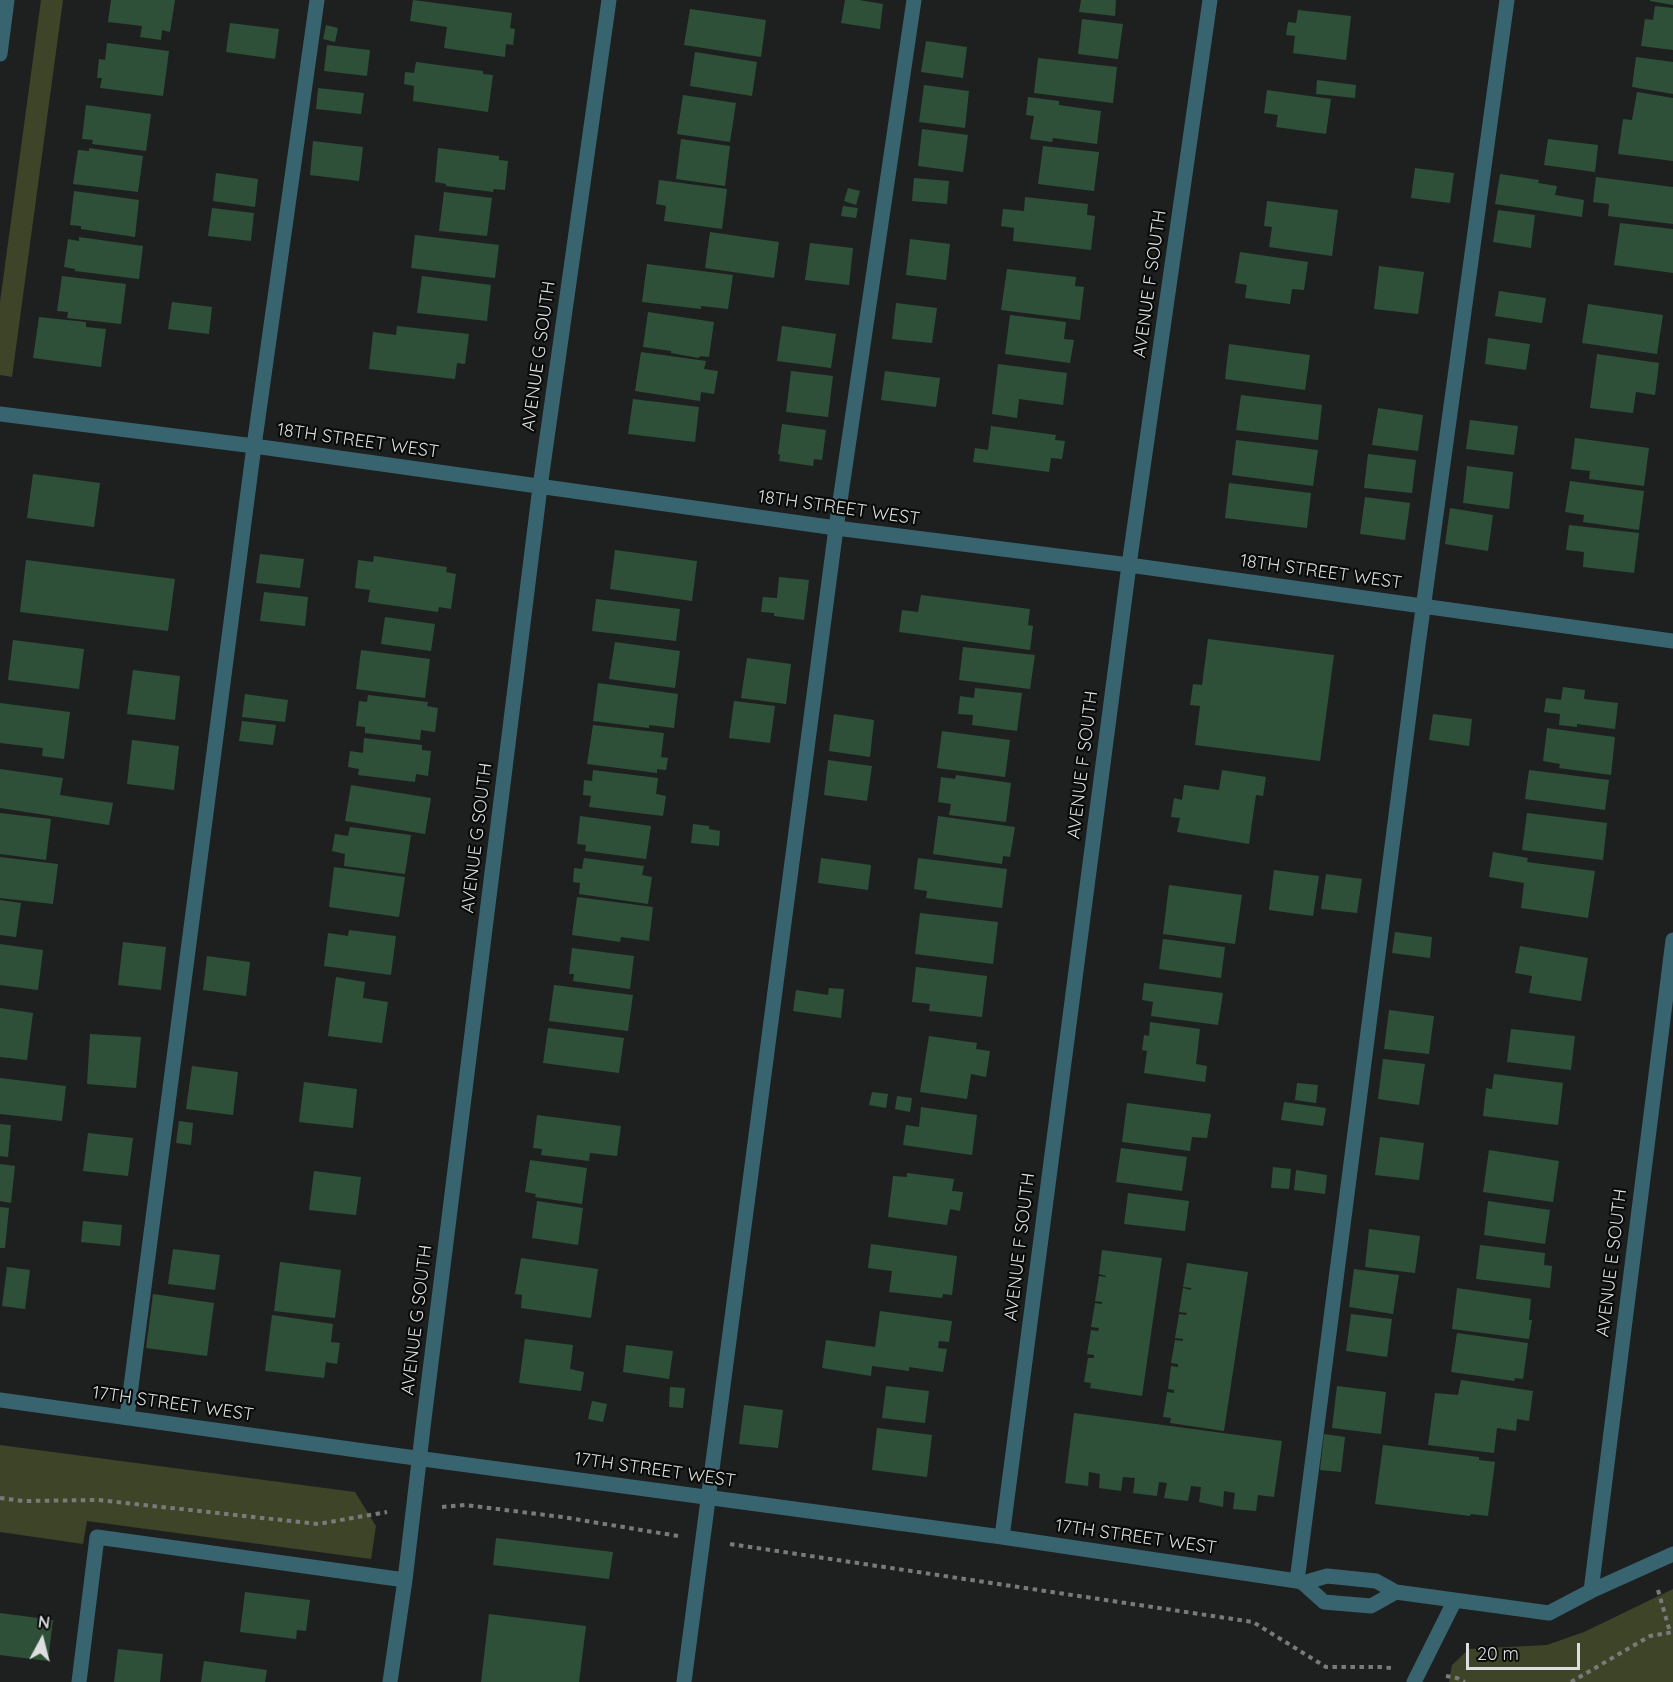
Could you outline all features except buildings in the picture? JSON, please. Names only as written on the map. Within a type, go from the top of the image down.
[{"type":"street","points":[[0,54],[7,0]]},
{"type":"street","points":[[127,1417],[254,446],[317,0]]},
{"type":"street","name":"AVENUE G SOUTH","points":[[390,1682],[405,1580],[540,487],[609,0]]},
{"type":"street","points":[[684,1682],[836,528],[914,0]]},
{"type":"street","name":"AVENUE F SOUTH","points":[[1002,1537],[1129,565],[1210,0]]},
{"type":"street","points":[[1396,1592],[1371,1606],[1324,1602],[1300,1582],[1423,606],[1507,0]]},
{"type":"street","name":"18TH STREET WEST","points":[[0,414],[254,446],[836,528],[1129,565],[1673,641]]},
{"type":"street","name":"AVENUE E SOUTH","points":[[1590,1591],[1672,950]]},
{"type":"street","name":"17TH STREET WEST","points":[[0,1400],[1002,1537],[1300,1582],[1327,1576],[1376,1581],[1396,1592],[1549,1613],[1590,1591],[1673,1554]]},
{"type":"street","points":[[79,1682],[97,1537],[405,1580]]},
{"type":"street","points":[[1414,1682],[1455,1600]]},
{"type":"path","points":[[0,1498],[23,1501],[98,1500],[318,1524],[413,1509],[465,1505],[562,1517],[1253,1622],[1326,1666],[1379,1667]]},
{"type":"path","points":[[1571,1682],[1650,1636],[1671,1632],[1651,1564]]},
{"type":"green space","points":[[41,0],[63,0],[12,377],[0,375],[0,302]]},
{"type":"green space","points":[[0,1445],[355,1492],[376,1526],[371,1559],[87,1521],[83,1544],[0,1532]]},
{"type":"green space","points":[[1673,1589],[1673,1682],[1449,1682],[1452,1665],[1469,1649],[1547,1645],[1584,1632]]}]
